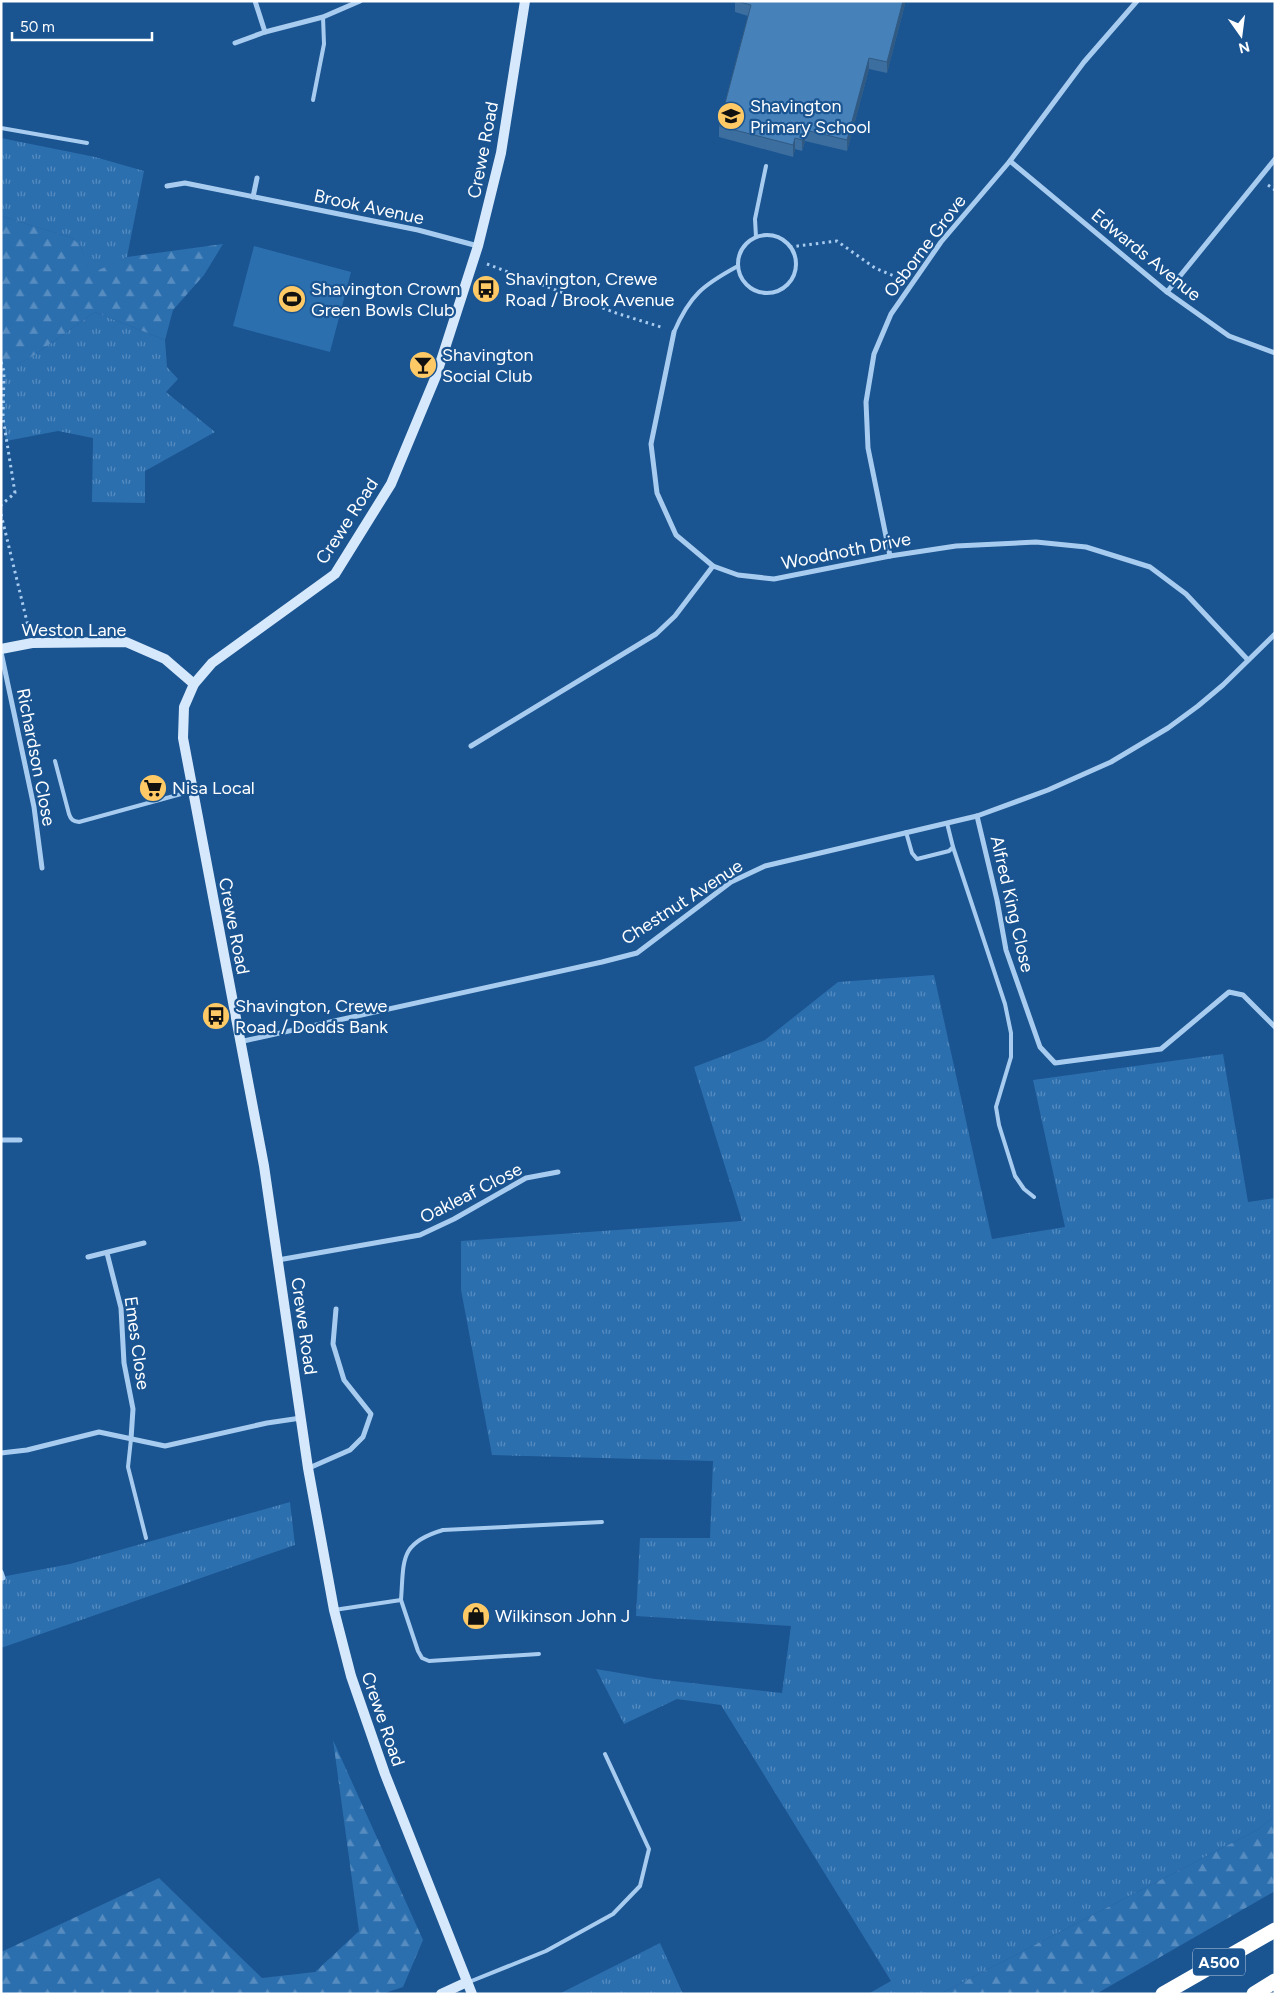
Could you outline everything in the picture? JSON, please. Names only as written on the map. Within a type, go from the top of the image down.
[{"type":"highway","name":"A500","points":[[1163,1994],[1275,1930]]},
{"type":"highway","name":"A500","points":[[1254,1994],[1275,1981]]},
{"type":"main road","name":"Crewe Road","points":[[472,1994],[385,1774],[351,1676],[334,1610],[308,1468],[264,1166],[182,738],[184,707],[194,684],[212,663],[335,574],[391,484],[436,376],[478,246],[501,153],[525,1]]},
{"type":"main road","name":"Weston Lane","points":[[1,650],[32,643],[126,642],[165,660],[194,684]]},
{"type":"main road","points":[[441,1994],[467,1982]]},
{"type":"street","points":[[255,1],[265,32]]},
{"type":"street","points":[[235,43],[265,32],[323,17],[360,1]]},
{"type":"street","name":"Osborne Grove","points":[[890,556],[868,448],[866,402],[874,354],[892,314],[911,283],[941,242],[1010,161],[1084,62],[1137,1]]},
{"type":"street","points":[[1167,292],[1275,159]]},
{"type":"street","name":"Edwards Avenue","points":[[1010,161],[1167,292],[1229,336],[1275,353]]},
{"type":"street","points":[[253,197],[257,178]]},
{"type":"street","name":"Brook Avenue","points":[[167,186],[185,183],[418,230],[478,246]]},
{"type":"street","points":[[471,746],[656,634],[675,616],[713,566],[676,535],[657,493],[651,444],[674,332]]},
{"type":"street","name":"Woodnoth Drive","points":[[713,566],[738,575],[774,579],[890,556],[956,546],[1036,542],[1086,547],[1150,567],[1186,594],[1248,660]]},
{"type":"street","name":"Chestnut Avenue","points":[[239,1042],[630,955],[649,944],[731,882],[765,866],[978,816],[1082,776],[1138,747],[1198,706],[1275,634]]},
{"type":"street","name":"Richardson Close","points":[[1,650],[34,807],[42,868]]},
{"type":"street","name":"Alfred King Close","points":[[978,816],[1006,950],[1040,1047],[1055,1063],[1161,1049],[1229,992],[1243,995],[1275,1027]]},
{"type":"street","points":[[1,1140],[20,1140]]},
{"type":"street","name":"Oakleaf Close","points":[[278,1260],[420,1235],[454,1219],[526,1178],[558,1172]]},
{"type":"street","points":[[88,1257],[144,1243]]},
{"type":"street","name":"Emes Close","points":[[107,1253],[121,1308],[124,1363],[133,1409],[131,1439]]},
{"type":"street","points":[[308,1468],[350,1450],[363,1438],[370,1414],[344,1380],[334,1344],[336,1309]]},
{"type":"street","points":[[1,1444],[2,1453],[27,1450],[99,1432],[165,1446],[267,1423],[301,1418]]},
{"type":"street","points":[[1,1572],[3,1578]]},
{"type":"lane","points":[[313,100],[324,44],[323,17]]},
{"type":"lane","points":[[1,128],[87,143]]},
{"type":"lane","points":[[756,237],[755,219],[766,166]]},
{"type":"lane","points":[[765,235],[775,236],[784,240],[795,256],[794,275],[789,283],[781,289],[772,292],[762,292],[753,289],[745,283],[740,275],[738,266],[740,254],[746,243],[756,237],[765,235]]},
{"type":"lane","points":[[674,332],[684,310],[694,295],[720,275],[738,266]]},
{"type":"lane","points":[[55,761],[70,819],[74,822],[192,791]]},
{"type":"lane","points":[[947,823],[953,847],[1005,1004],[1011,1033],[1011,1057],[996,1107],[999,1125],[1015,1176],[1024,1189],[1034,1197]]},
{"type":"lane","points":[[906,832],[912,853],[917,859],[949,851],[953,847]]},
{"type":"lane","points":[[131,1439],[128,1467],[146,1538]]},
{"type":"lane","points":[[538,1654],[429,1661],[422,1658],[401,1600],[404,1560],[410,1546],[424,1535],[443,1530],[602,1522]]},
{"type":"lane","points":[[334,1610],[401,1600]]},
{"type":"lane","points":[[467,1982],[546,1951],[613,1914],[640,1886],[649,1849],[605,1754]]},
{"type":"path","points":[[790,247],[837,241],[875,268],[911,283]]},
{"type":"path","points":[[474,259],[616,313],[674,332]]},
{"type":"path","points":[[1,362],[4,372],[3,418],[15,493],[1,505]]},
{"type":"path","points":[[1,514],[32,643]]},
{"type":"green space","points":[[1,138],[95,157],[144,171],[127,257],[90,275],[80,245],[72,238],[1,216]]},
{"type":"green space","points":[[1,216],[72,238],[80,245],[90,274],[127,257],[223,244],[204,275],[173,310],[165,340],[95,312],[33,356],[5,371],[4,385],[1,384]]},
{"type":"green space","name":"Shavington Crown Green Bowls Club","points":[[254,246],[351,272],[330,352],[233,326]]},
{"type":"green space","points":[[95,312],[165,340],[167,367],[178,379],[166,392],[215,432],[145,471],[145,503],[92,502],[93,438],[58,431],[6,441],[3,418],[1,418],[1,384],[4,384],[4,371],[33,356]]},
{"type":"green space","points":[[934,975],[992,1239],[1065,1227],[1033,1080],[1223,1054],[1248,1202],[1275,1198],[1275,1816],[1257,1830],[940,1994],[868,1994],[891,1981],[721,1705],[677,1699],[624,1724],[596,1669],[655,1679],[782,1693],[791,1626],[636,1616],[640,1538],[710,1538],[713,1461],[492,1455],[461,1290],[461,1241],[742,1221],[694,1067],[765,1040],[838,982]]},
{"type":"green space","points":[[290,1502],[295,1545],[1,1648],[1,1577],[70,1564]]},
{"type":"green space","points":[[333,1740],[423,1940],[403,1987],[382,1994],[1,1994],[1,1952],[159,1878],[262,1978],[315,1972],[359,1931]]},
{"type":"green space","points":[[1275,1816],[1275,1891],[1096,1994],[940,1994],[1257,1830]]},
{"type":"green space","points":[[660,1943],[683,1994],[559,1994]]},
{"type":"building","points":[[736,1],[903,1],[887,62],[869,58],[847,140],[805,130],[802,140],[795,138],[793,145],[719,126],[751,5]]},
{"type":"place","name":"Shavington Primary School","points":[[731,116]]},
{"type":"place","name":"Shavington, Crewe Road / Brook Avenue","points":[[486,289]]},
{"type":"place","name":"Shavington Crown Green Bowls Club","points":[[292,299]]},
{"type":"place","name":"Shavington Social Club","points":[[423,365]]},
{"type":"place","name":"Nisa Local","points":[[153,788]]},
{"type":"place","name":"Shavington, Crewe Road / Dodds Bank","points":[[216,1016]]},
{"type":"place","name":"Wilkinson John J","points":[[476,1616]]}]
